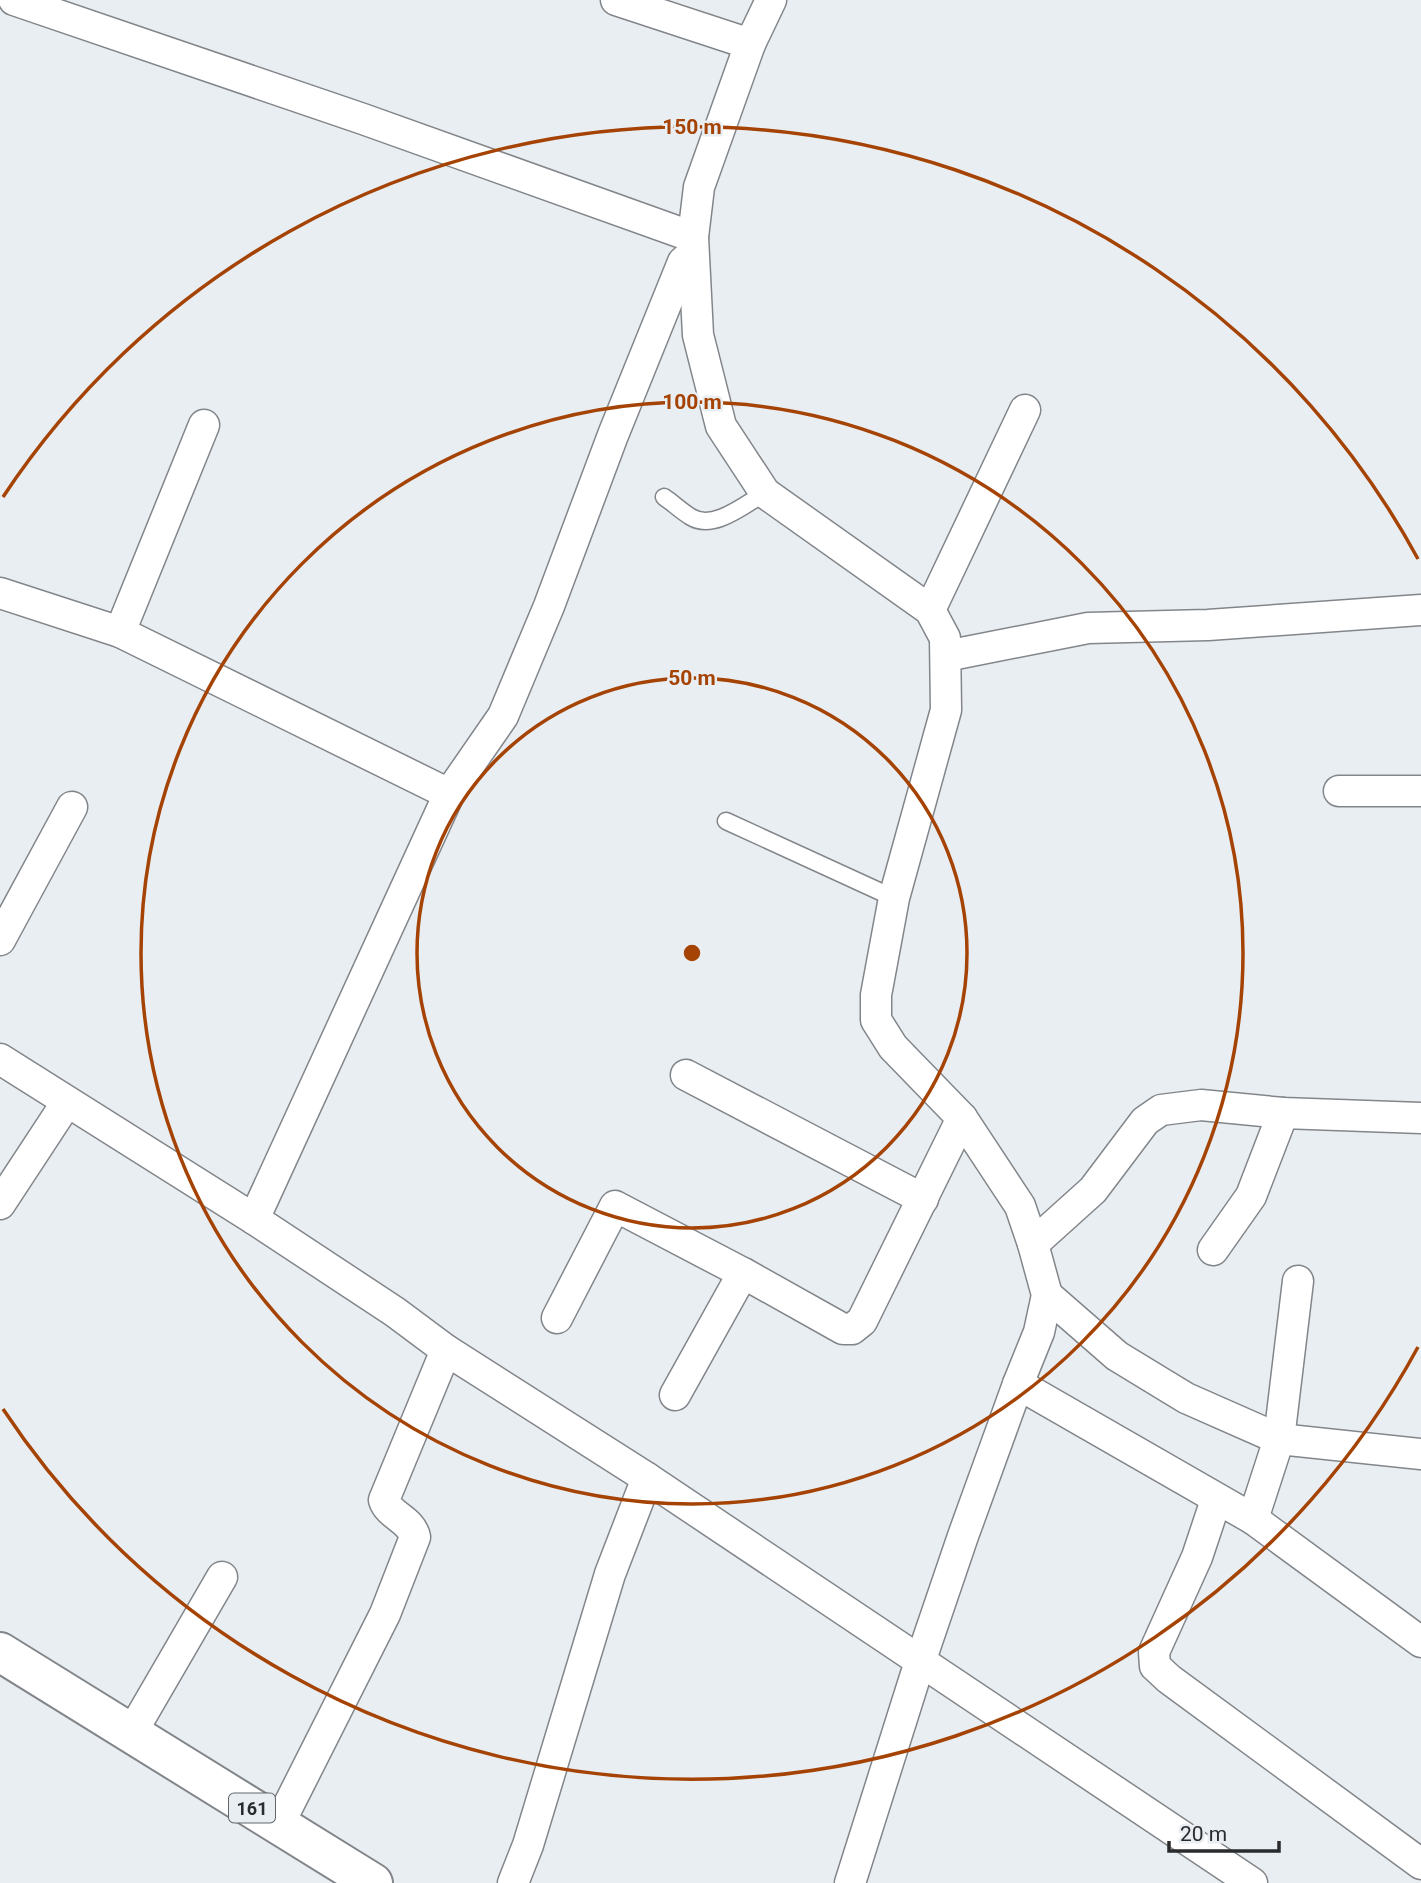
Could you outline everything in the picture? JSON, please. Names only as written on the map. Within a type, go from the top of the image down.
[{"type":"main road","name":"161","points":[[0,1652],[279,1824],[363,1881]]},
{"type":"street","points":[[14,0],[363,119],[693,246]]},
{"type":"street","points":[[616,0],[751,44]]},
{"type":"street","points":[[771,0],[751,44],[699,187],[693,246],[698,335],[721,426],[765,493],[930,610],[945,638],[946,710],[894,898],[876,995],[876,1020],[893,1047],[962,1118],[1020,1206],[1034,1244],[1047,1295],[1039,1332],[1018,1384],[920,1662],[850,1883]]},
{"type":"street","points":[[254,1219],[449,794],[503,716],[549,606],[683,262],[693,246]]},
{"type":"street","points":[[930,610],[1025,410]]},
{"type":"street","points":[[120,632],[204,425]]},
{"type":"street","points":[[0,593],[120,632],[449,794]]},
{"type":"street","points":[[946,656],[1088,628],[1208,625],[1421,610]]},
{"type":"street","points":[[1339,792],[1421,791]]},
{"type":"street","points":[[0,940],[72,807]]},
{"type":"street","points":[[0,1059],[254,1219],[395,1312],[446,1350],[647,1478],[1252,1883]]},
{"type":"street","points":[[686,1075],[923,1199]]},
{"type":"street","points":[[0,1204],[68,1102]]},
{"type":"street","points":[[1034,1244],[1093,1190],[1152,1115],[1167,1108],[1201,1105],[1283,1113],[1421,1118]]},
{"type":"street","points":[[1213,1250],[1251,1196],[1283,1113]]},
{"type":"street","points":[[557,1318],[615,1206],[843,1329],[852,1329],[862,1321],[962,1118]]},
{"type":"street","points":[[675,1395],[743,1273]]},
{"type":"street","points":[[1253,1519],[1279,1439],[1298,1281]]},
{"type":"street","points":[[1047,1295],[1117,1356],[1186,1398],[1279,1439],[1421,1454]]},
{"type":"street","points":[[279,1824],[384,1614],[415,1537],[413,1528],[386,1507],[384,1500],[446,1350]]},
{"type":"street","points":[[1018,1384],[1253,1519],[1421,1642]]},
{"type":"street","points":[[513,1883],[528,1844],[610,1574],[647,1478]]},
{"type":"street","points":[[1216,1500],[1197,1557],[1154,1652],[1155,1665],[1169,1679],[1421,1864]]},
{"type":"street","points":[[132,1732],[222,1577]]},
{"type":"lane","points":[[664,497],[692,518],[704,522],[718,519],[765,493]]},
{"type":"lane","points":[[726,821],[894,898]]}]
